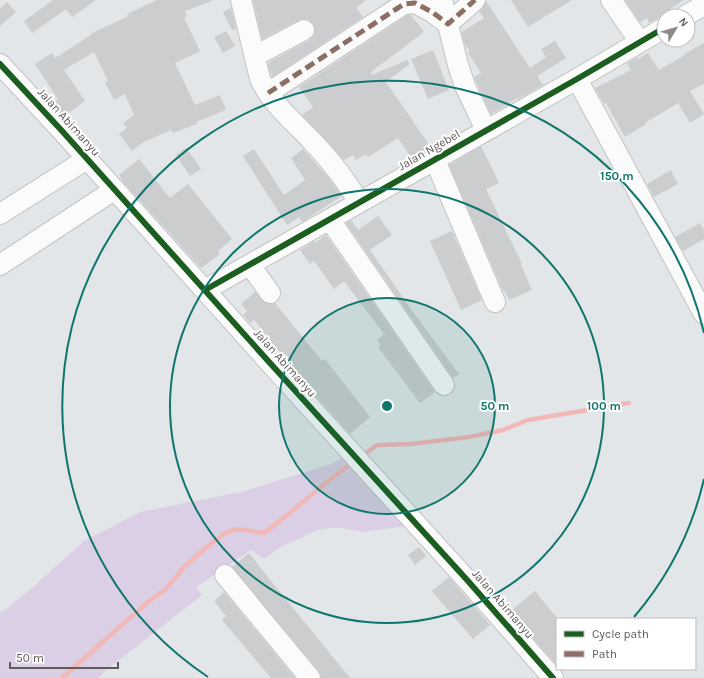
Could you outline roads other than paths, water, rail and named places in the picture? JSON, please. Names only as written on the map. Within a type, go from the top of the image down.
[{"type":"street","points":[[241,0],[260,80],[283,113],[330,160],[347,182],[360,203]]},
{"type":"street","points":[[442,0],[458,65],[465,86],[486,130]]},
{"type":"street","points":[[448,24],[475,0]]},
{"type":"street","points":[[611,0],[640,42]]},
{"type":"street","points":[[268,93],[404,4],[415,3],[432,12],[448,24]]},
{"type":"street","points":[[255,56],[304,30]]},
{"type":"street","name":"Jalan Ngebel","points":[[205,290],[577,80],[656,33]]},
{"type":"street","name":"Jalan Abimanyu","points":[[0,64],[464,576],[553,678]]},
{"type":"street","points":[[577,80],[704,314]]},
{"type":"street","points":[[0,214],[87,159]]},
{"type":"street","points":[[435,160],[495,302]]},
{"type":"street","points":[[0,266],[114,190]]},
{"type":"street","points":[[330,220],[444,385]]},
{"type":"street","points":[[250,265],[270,293]]},
{"type":"street","points":[[225,575],[310,678]]},
{"type":"waterway","points":[[362,456],[377,445],[411,444],[469,437],[503,430],[528,420],[629,403]]},
{"type":"waterway","points":[[62,678],[149,601],[165,590],[185,566],[214,541],[227,532],[238,529],[264,533],[352,463]]}]
